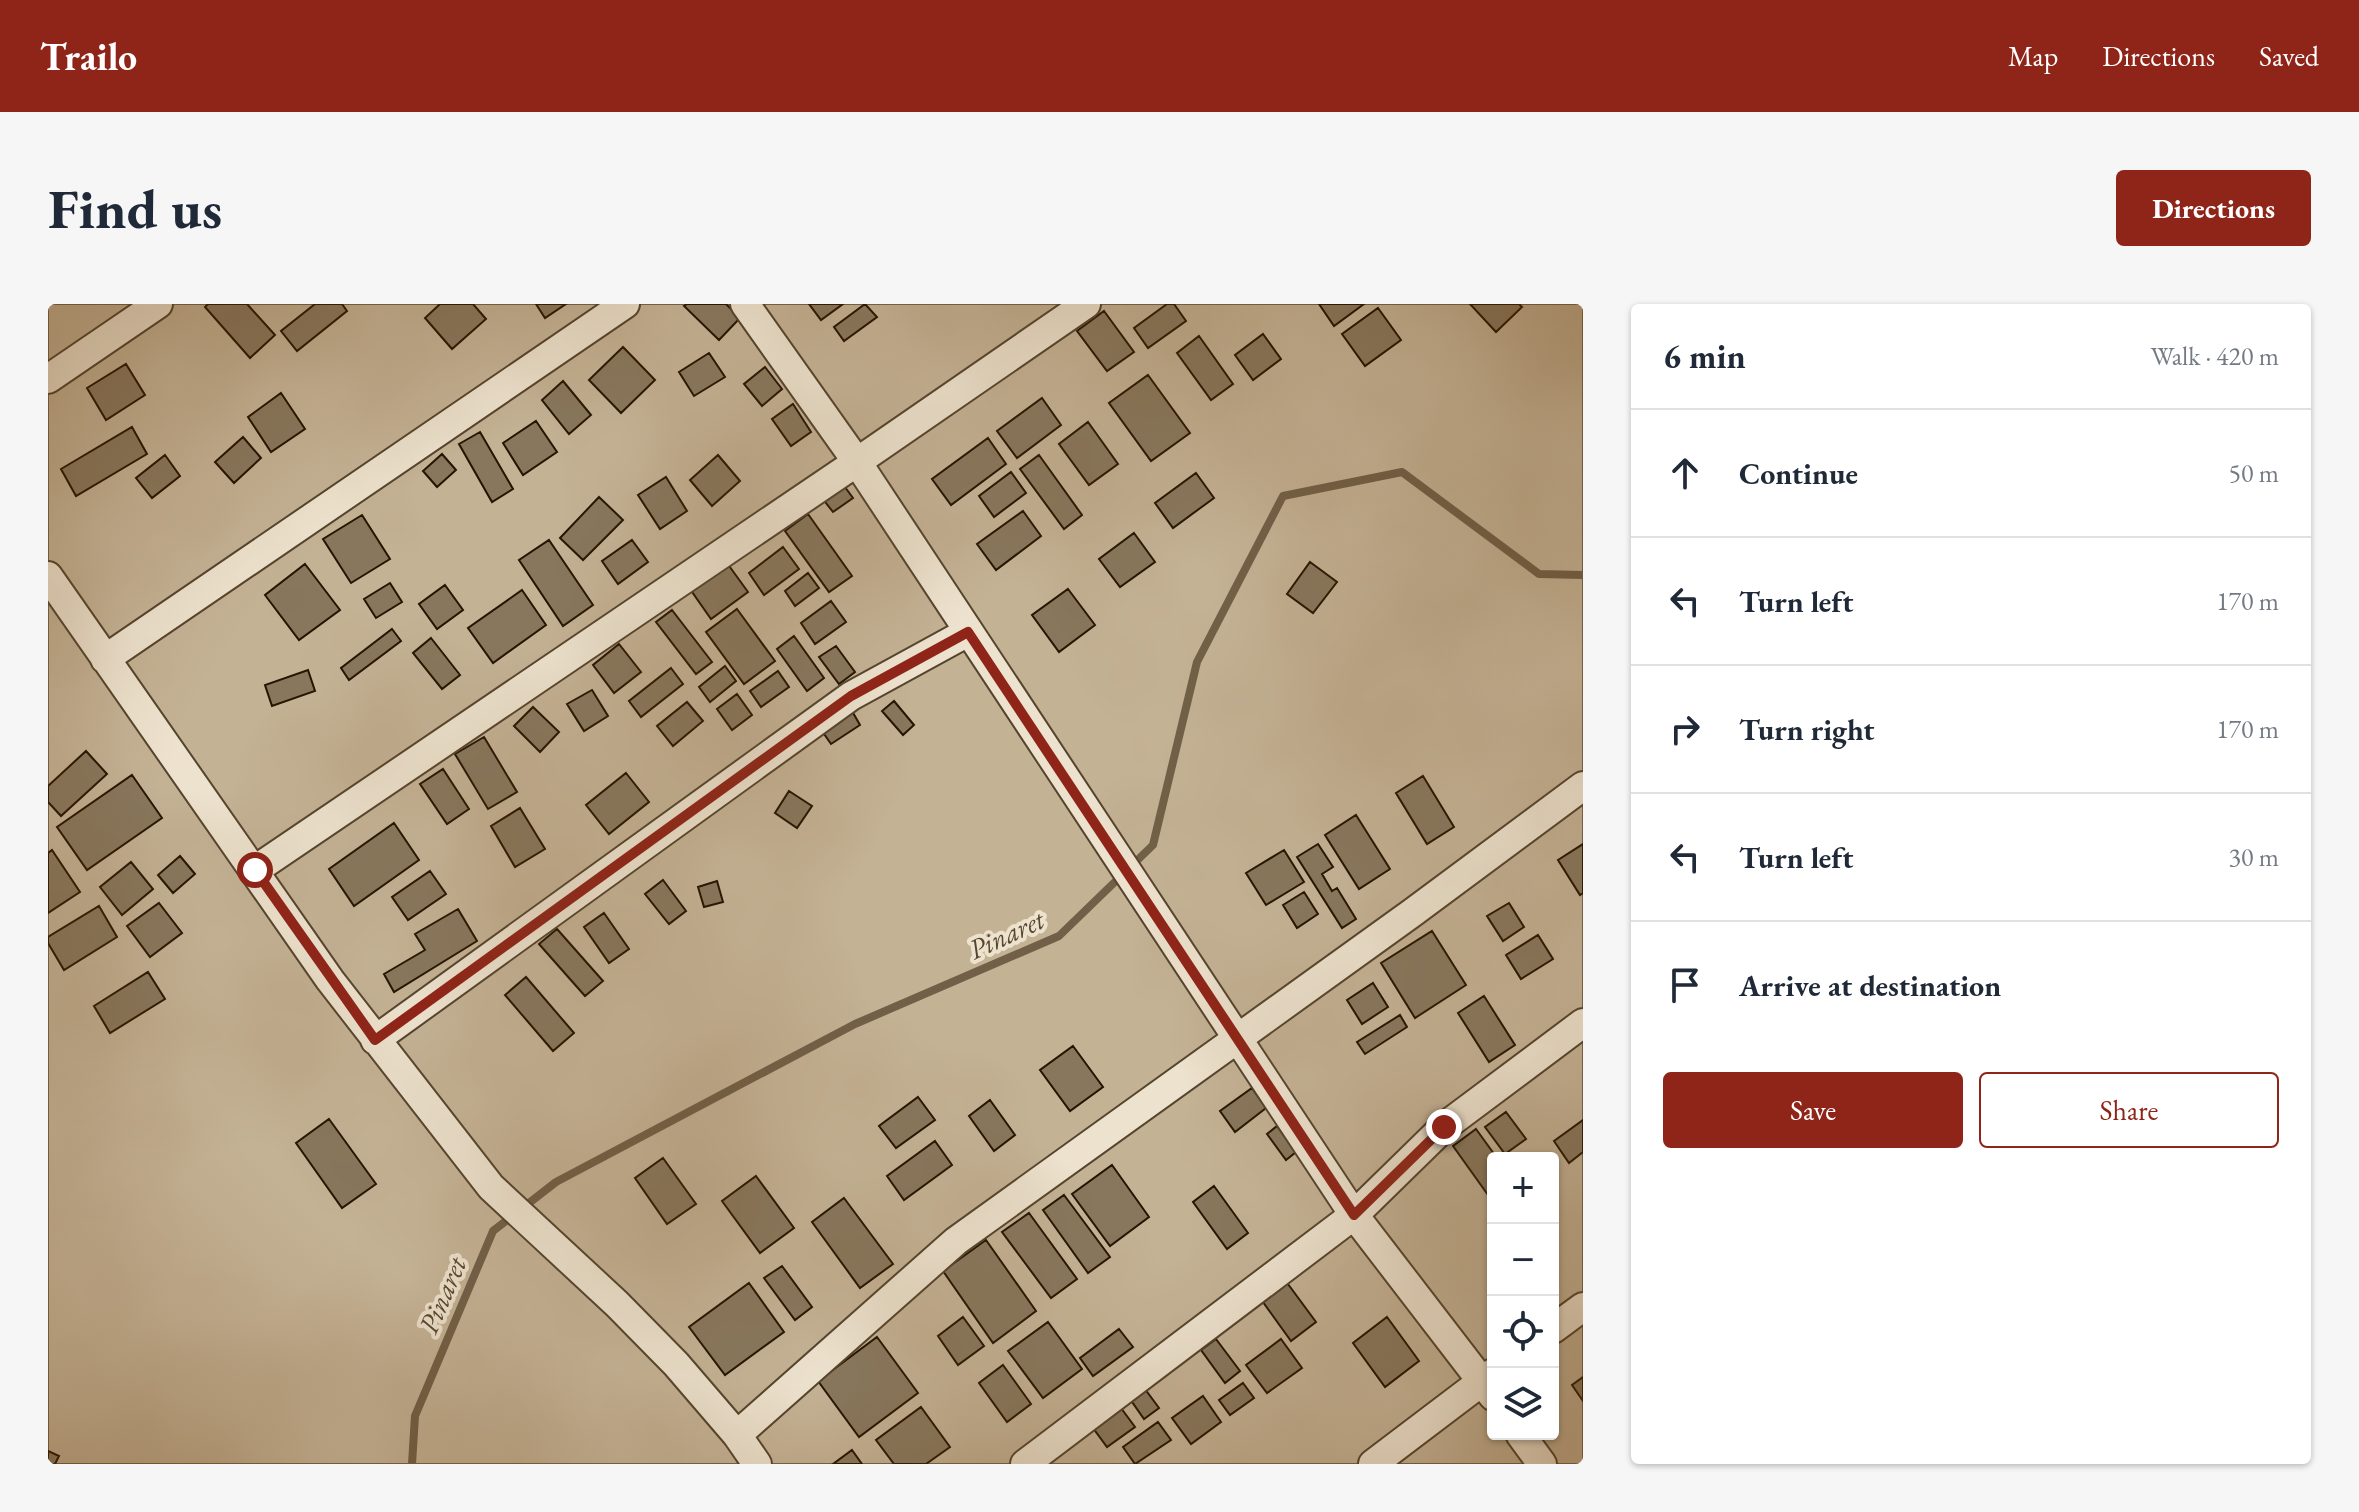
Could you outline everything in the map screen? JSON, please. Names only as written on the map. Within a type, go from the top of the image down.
[{"type":"street","points":[[48,379],[158,304]]},
{"type":"street","points":[[105,659],[625,304]]},
{"type":"street","points":[[745,304],[857,462],[1354,1215],[1487,1381]]},
{"type":"street","points":[[255,870],[1086,304]]},
{"type":"street","points":[[48,576],[375,1040],[491,1187],[617,1304],[676,1364],[737,1435],[757,1464]]},
{"type":"street","points":[[375,1040],[851,696],[968,632]]},
{"type":"street","points":[[737,1435],[956,1241],[1583,786]]},
{"type":"street","points":[[1025,1464],[1354,1215],[1444,1127],[1583,1023]]},
{"type":"street","points":[[1559,1325],[1583,1307]]},
{"type":"street","points":[[1373,1464],[1487,1384]]},
{"type":"street","points":[[1524,1440],[1542,1464]]},
{"type":"shaded area","points":[[48,304],[1583,304],[1583,1464],[48,1464]]},
{"type":"building","points":[[208,304],[247,304],[275,335],[250,358],[205,307]]},
{"type":"building","points":[[315,304],[342,304],[347,311],[297,351],[281,331]]},
{"type":"building","points":[[440,304],[473,304],[486,319],[452,349],[425,318]]},
{"type":"building","points":[[536,304],[566,304],[545,318]]},
{"type":"building","points":[[726,304],[740,318],[719,340],[684,306]]},
{"type":"building","points":[[809,304],[843,304],[821,320]]},
{"type":"building","points":[[865,304],[877,317],[844,341],[834,327]]},
{"type":"building","points":[[1167,304],[1174,304],[1186,321],[1148,348],[1134,328]]},
{"type":"building","points":[[1319,304],[1364,304],[1334,326]]},
{"type":"building","points":[[1470,304],[1519,304],[1522,307],[1496,332]]},
{"type":"building","points":[[1378,308],[1401,340],[1365,366],[1342,334]]},
{"type":"building","points":[[1104,311],[1134,352],[1107,371],[1077,331]]},
{"type":"building","points":[[1263,334],[1281,359],[1253,380],[1235,355]]},
{"type":"building","points":[[1199,336],[1233,384],[1211,400],[1177,353]]},
{"type":"building","points":[[623,347],[655,380],[621,413],[589,380]]},
{"type":"building","points":[[709,353],[725,377],[694,396],[679,372]]},
{"type":"building","points":[[126,364],[145,395],[106,420],[87,388]]},
{"type":"building","points":[[765,367],[782,389],[762,406],[744,384]]},
{"type":"building","points":[[1148,375],[1190,433],[1151,461],[1109,403]]},
{"type":"building","points":[[563,381],[591,415],[569,434],[542,400]]},
{"type":"building","points":[[281,393],[305,429],[271,452],[248,417]]},
{"type":"building","points":[[1042,398],[1061,425],[1017,458],[997,431]]},
{"type":"building","points":[[793,404],[811,432],[791,446],[772,419]]},
{"type":"building","points":[[536,421],[557,452],[523,475],[503,443]]},
{"type":"building","points":[[1088,422],[1118,464],[1089,485],[1059,444]]},
{"type":"building","points":[[132,427],[147,454],[76,496],[61,469]]},
{"type":"building","points":[[480,432],[513,489],[492,502],[459,444]]},
{"type":"building","points":[[243,437],[261,458],[234,483],[215,462]]},
{"type":"building","points":[[988,438],[1006,464],[951,505],[932,479]]},
{"type":"building","points":[[442,454],[456,470],[437,487],[423,471]]},
{"type":"building","points":[[165,455],[180,476],[152,498],[136,478]]},
{"type":"building","points":[[718,455],[740,481],[712,506],[690,480]]},
{"type":"building","points":[[1039,455],[1082,515],[1064,529],[1020,469]]},
{"type":"building","points":[[1011,472],[1026,493],[994,517],[979,496]]},
{"type":"building","points":[[1196,473],[1214,498],[1173,528],[1155,503]]},
{"type":"building","points":[[666,477],[687,511],[660,529],[638,495]]},
{"type":"building","points":[[842,483],[853,498],[833,512],[822,498]]},
{"type":"building","points":[[599,497],[623,520],[583,560],[560,538]]},
{"type":"building","points":[[1023,511],[1041,536],[996,570],[977,544]]},
{"type":"building","points":[[808,514],[852,576],[829,592],[785,531]]},
{"type":"building","points":[[362,515],[390,559],[351,583],[323,539]]},
{"type":"building","points":[[1134,533],[1155,562],[1120,587],[1099,559]]},
{"type":"building","points":[[549,540],[593,605],[563,626],[519,560]]},
{"type":"building","points":[[632,540],[648,562],[618,584],[602,561]]},
{"type":"building","points":[[783,547],[799,569],[764,595],[749,573]]},
{"type":"building","points":[[1310,562],[1337,582],[1313,613],[1287,594]]},
{"type":"building","points":[[727,563],[748,592],[711,619],[690,589]]},
{"type":"building","points":[[305,564],[340,610],[299,640],[265,595]]},
{"type":"building","points":[[808,573],[819,588],[795,606],[785,591]]},
{"type":"building","points":[[390,583],[402,602],[376,618],[364,599]]},
{"type":"building","points":[[445,585],[463,610],[437,629],[419,604]]},
{"type":"building","points":[[1068,589],[1095,625],[1059,652],[1032,615]]},
{"type":"building","points":[[522,590],[546,625],[493,663],[468,628]]},
{"type":"building","points":[[831,601],[846,622],[815,644],[801,623]]},
{"type":"building","points":[[737,609],[775,661],[744,684],[706,632]]},
{"type":"building","points":[[672,610],[712,662],[696,674],[656,622]]},
{"type":"building","points":[[392,629],[401,641],[349,680],[341,668]]},
{"type":"building","points":[[794,636],[824,678],[807,691],[777,649]]},
{"type":"building","points":[[431,638],[460,675],[442,689],[413,653]]},
{"type":"building","points":[[619,644],[641,672],[614,693],[593,665]]},
{"type":"building","points":[[836,646],[855,672],[839,684],[819,657]]},
{"type":"building","points":[[725,666],[736,681],[710,702],[699,687]]},
{"type":"building","points":[[671,668],[683,684],[641,717],[629,701]]},
{"type":"building","points":[[308,670],[315,691],[272,706],[265,685]]},
{"type":"building","points":[[778,671],[789,687],[761,707],[750,691]]},
{"type":"building","points":[[592,690],[608,716],[584,731],[567,704]]},
{"type":"building","points":[[737,694],[752,715],[732,730],[717,709]]},
{"type":"building","points":[[894,701],[914,725],[903,735],[882,711]]},
{"type":"building","points":[[687,702],[703,721],[673,746],[657,726]]},
{"type":"building","points":[[533,707],[559,732],[540,752],[514,726]]},
{"type":"building","points":[[852,711],[860,725],[831,744],[822,731]]},
{"type":"building","points":[[484,737],[517,792],[488,809],[455,754]]},
{"type":"building","points":[[86,751],[107,774],[61,816],[48,802],[48,786]]},
{"type":"building","points":[[443,769],[469,809],[447,824],[420,784]]},
{"type":"building","points":[[626,773],[649,802],[609,834],[586,805]]},
{"type":"building","points":[[132,775],[162,818],[87,870],[57,827]]},
{"type":"building","points":[[1423,776],[1454,827],[1427,844],[1396,793]]},
{"type":"building","points":[[789,791],[812,806],[797,828],[775,813]]},
{"type":"building","points":[[520,808],[545,849],[515,867],[491,826]]},
{"type":"building","points":[[1356,815],[1390,869],[1359,889],[1325,835]]},
{"type":"building","points":[[394,823],[419,860],[354,906],[329,869]]},
{"type":"building","points":[[1318,844],[1333,867],[1322,874],[1332,891],[1337,888],[1356,919],[1342,928],[1297,857]]},
{"type":"building","points":[[1583,844],[1583,893],[1580,895],[1558,860]]},
{"type":"building","points":[[52,850],[80,892],[48,913],[48,853]]},
{"type":"building","points":[[1284,850],[1304,882],[1266,905],[1246,873]]},
{"type":"building","points":[[180,856],[195,874],[173,893],[158,875]]},
{"type":"building","points":[[131,862],[153,889],[122,915],[100,887]]},
{"type":"building","points":[[430,871],[446,894],[408,920],[392,897]]},
{"type":"building","points":[[663,880],[686,911],[669,924],[645,894]]},
{"type":"building","points":[[717,881],[723,902],[704,907],[698,887]]},
{"type":"building","points":[[1304,892],[1318,914],[1297,928],[1283,905]]},
{"type":"building","points":[[159,903],[182,933],[150,957],[127,926]]},
{"type":"building","points":[[1509,903],[1524,927],[1503,941],[1487,916]]},
{"type":"building","points":[[99,906],[117,937],[64,970],[48,943],[48,937]]},
{"type":"building","points":[[458,909],[477,941],[394,992],[384,974],[425,950],[415,934]]},
{"type":"building","points":[[604,913],[629,949],[609,963],[584,927]]},
{"type":"building","points":[[557,929],[603,981],[585,996],[539,944]]},
{"type":"building","points":[[1432,931],[1466,985],[1415,1018],[1381,963]]},
{"type":"building","points":[[1538,935],[1553,959],[1521,979],[1506,955]]},
{"type":"building","points":[[148,972],[165,999],[110,1033],[94,1006]]},
{"type":"building","points":[[526,977],[574,1033],[553,1051],[505,995]]},
{"type":"building","points":[[1373,983],[1388,1007],[1362,1024],[1347,1000]]},
{"type":"building","points":[[1484,996],[1515,1045],[1489,1062],[1458,1013]]},
{"type":"building","points":[[1400,1015],[1407,1027],[1365,1054],[1357,1042]]},
{"type":"building","points":[[1073,1046],[1103,1087],[1070,1111],[1040,1070]]},
{"type":"building","points":[[1252,1088],[1266,1108],[1235,1132],[1220,1111]]},
{"type":"building","points":[[918,1097],[935,1120],[896,1148],[879,1126]]},
{"type":"building","points":[[990,1100],[1015,1135],[994,1151],[969,1116]]},
{"type":"building","points":[[1506,1112],[1526,1139],[1504,1152],[1485,1127]]},
{"type":"building","points":[[329,1119],[376,1184],[342,1208],[296,1143]]},
{"type":"building","points":[[1583,1120],[1583,1152],[1569,1163],[1554,1141]]},
{"type":"building","points":[[1277,1126],[1296,1152],[1286,1160],[1267,1134]]},
{"type":"building","points":[[1476,1129],[1493,1152],[1487,1152],[1487,1194],[1453,1146]]},
{"type":"building","points":[[935,1141],[952,1165],[904,1200],[887,1176]]},
{"type":"building","points":[[663,1158],[696,1204],[667,1224],[635,1178]]},
{"type":"building","points":[[1112,1165],[1149,1217],[1110,1246],[1072,1194]]},
{"type":"building","points":[[756,1176],[794,1228],[760,1253],[722,1201]]},
{"type":"building","points":[[1214,1186],[1248,1233],[1227,1249],[1193,1202]]},
{"type":"building","points":[[1064,1195],[1110,1257],[1088,1273],[1043,1210]]},
{"type":"building","points":[[844,1198],[893,1264],[860,1288],[812,1222]]},
{"type":"building","points":[[1029,1213],[1077,1279],[1051,1298],[1002,1232]]},
{"type":"building","points":[[986,1240],[1036,1311],[993,1343],[943,1271]]},
{"type":"building","points":[[782,1266],[812,1307],[795,1320],[764,1278]]},
{"type":"building","points":[[1285,1280],[1316,1322],[1291,1341],[1260,1298]]},
{"type":"building","points":[[749,1283],[784,1332],[725,1375],[689,1327]]},
{"type":"building","points":[[963,1317],[984,1346],[958,1365],[938,1336]]},
{"type":"building","points":[[1387,1317],[1419,1361],[1385,1387],[1353,1343]]},
{"type":"building","points":[[1048,1322],[1082,1369],[1043,1398],[1008,1351]]},
{"type":"building","points":[[1119,1329],[1133,1347],[1093,1376],[1080,1358]]},
{"type":"building","points":[[877,1337],[918,1393],[859,1437],[818,1381]]},
{"type":"building","points":[[1216,1339],[1240,1371],[1225,1383],[1201,1350]]},
{"type":"building","points":[[1281,1339],[1302,1368],[1267,1393],[1246,1365]]},
{"type":"building","points":[[1003,1365],[1031,1404],[1007,1422],[979,1383]]},
{"type":"building","points":[[1583,1377],[1583,1401],[1572,1385]]},
{"type":"building","points":[[1243,1383],[1254,1398],[1230,1415],[1219,1400]]},
{"type":"building","points":[[1145,1389],[1159,1408],[1144,1419],[1130,1399]]},
{"type":"building","points":[[1203,1396],[1221,1422],[1191,1444],[1172,1418]]},
{"type":"building","points":[[921,1407],[950,1447],[926,1464],[894,1464],[876,1440]]},
{"type":"building","points":[[1121,1408],[1135,1427],[1107,1447],[1093,1428]]},
{"type":"building","points":[[1158,1422],[1171,1440],[1135,1464],[1123,1447]]},
{"type":"building","points":[[852,1450],[862,1464],[833,1464]]},
{"type":"building","points":[[48,1451],[59,1456],[55,1464],[48,1464]]},
{"type":"waterway","name":"Pinaret","points":[[412,1464],[415,1416],[493,1231],[556,1182],[855,1024],[1059,936],[1153,845],[1197,662],[1283,496],[1402,472],[1539,574],[1583,575]]},
{"type":"route","points":[[255,870],[375,1040],[851,696],[968,632],[1354,1215],[1444,1127]]}]
